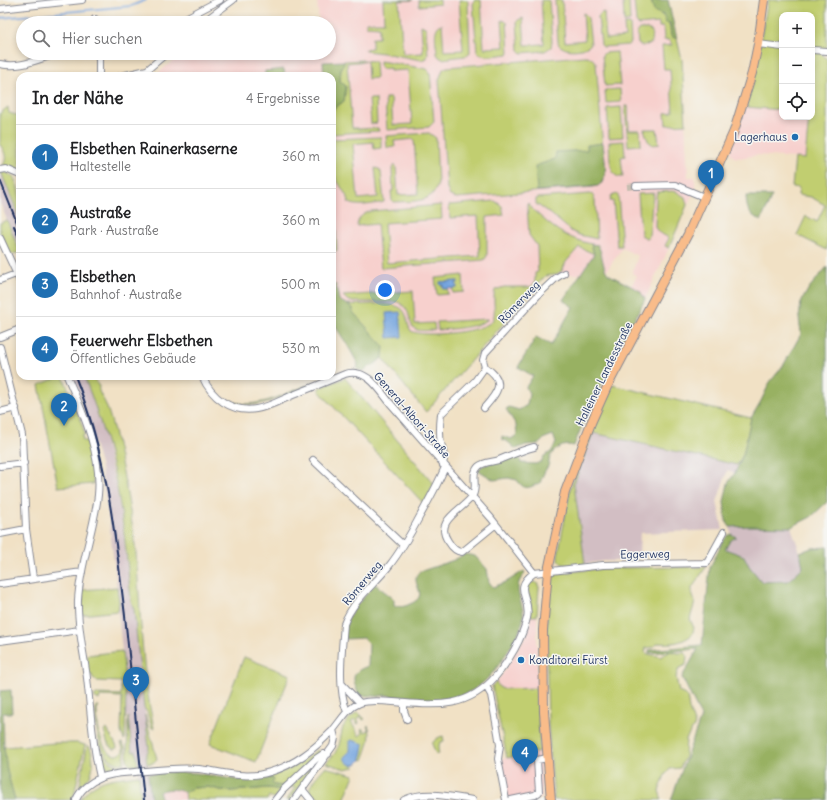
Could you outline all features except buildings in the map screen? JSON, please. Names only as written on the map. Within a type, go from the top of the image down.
[{"type":"main road","name":"Halleiner Landesstraße","points":[[551,800],[544,712],[542,646],[548,571],[566,492],[590,423],[607,387],[688,234],[734,131],[752,73],[758,44],[764,0]]},
{"type":"street","points":[[0,9],[82,0]]},
{"type":"street","points":[[189,16],[220,0]]},
{"type":"street","points":[[211,16],[232,0]]},
{"type":"street","points":[[758,44],[779,47]]},
{"type":"street","points":[[815,50],[827,51]]},
{"type":"street","points":[[0,64],[10,66],[20,65],[37,60]]},
{"type":"street","points":[[99,60],[99,72]]},
{"type":"street","points":[[138,72],[147,70],[159,60]]},
{"type":"street","points":[[0,170],[6,169],[16,173]]},
{"type":"street","points":[[636,186],[675,185],[704,197]]},
{"type":"street","points":[[0,238],[16,274],[0,280]]},
{"type":"street","name":"Römerweg","points":[[347,712],[344,706],[341,659],[344,624],[346,618],[357,601],[389,567],[438,483],[444,466],[445,453],[442,445],[440,430],[442,414],[475,381],[485,367],[483,360],[485,353],[539,294],[556,278],[564,273]]},
{"type":"street","points":[[0,337],[16,331]]},
{"type":"street","points":[[0,347],[22,435],[26,529],[33,578]]},
{"type":"street","points":[[484,408],[495,394],[498,386],[498,379],[496,375],[485,367]]},
{"type":"street","name":"General-Albori-Straße","points":[[336,378],[349,373],[363,375],[374,383],[496,525],[534,573]]},
{"type":"street","points":[[69,380],[86,424],[97,469],[98,496],[82,572],[78,600],[80,630],[87,677],[92,739],[100,777]]},
{"type":"street","name":"General-Albori-Straße","points":[[204,380],[206,386],[224,404],[249,409],[267,406],[332,380]]},
{"type":"street","points":[[0,412],[16,408]]},
{"type":"street","points":[[496,525],[465,551],[459,552],[452,547],[445,538],[444,526],[453,513],[472,497],[476,490],[474,474],[480,465],[499,460],[515,452],[534,447]]},
{"type":"street","points":[[313,460],[403,545]]},
{"type":"street","points":[[0,466],[24,464]]},
{"type":"street","points":[[0,534],[26,529]]},
{"type":"street","name":"Eggerweg","points":[[548,571],[609,565],[707,563],[724,532]]},
{"type":"street","points":[[76,800],[92,781],[110,774],[170,769],[199,769],[236,776],[259,775],[287,766],[301,758],[333,730],[347,712],[360,703],[384,701],[434,708],[448,704],[460,705],[486,686],[497,675],[520,638],[524,627],[528,611],[524,595],[524,582],[534,573],[548,571]]},
{"type":"street","points":[[0,584],[82,572]]},
{"type":"street","points":[[0,641],[80,630]]},
{"type":"street","points":[[342,684],[360,703]]},
{"type":"street","points":[[486,686],[491,695],[498,732],[500,745],[498,759],[506,800]]},
{"type":"street","points":[[404,703],[404,711],[407,719]]},
{"type":"street","points":[[302,800],[295,799],[334,746],[335,738],[333,730]]},
{"type":"street","points":[[275,800],[283,790],[317,758],[323,754],[328,754]]},
{"type":"street","points":[[511,800],[535,795],[539,792],[536,760],[548,758]]},
{"type":"street","points":[[302,789],[312,800]]},
{"type":"street","points":[[404,800],[415,796],[430,795],[461,796],[473,800]]},
{"type":"shaded area","points":[[317,0],[668,0],[682,60],[688,177],[695,177],[695,191],[687,205],[677,227],[676,233],[645,299],[640,291],[631,286],[637,276],[632,273],[638,256],[622,248],[605,273],[545,276],[426,412],[336,300],[336,72],[160,72],[174,60],[336,60],[336,16],[318,16]]},
{"type":"shaded area","points":[[746,107],[779,110],[779,120],[809,120],[805,159],[758,155],[739,158],[731,155],[730,151]]},
{"type":"shaded area","points":[[0,170],[16,209],[16,242],[0,203]]},
{"type":"shaded area","points":[[74,380],[86,380],[102,428],[117,492],[131,601],[134,610],[149,748],[146,756],[151,800],[141,800],[136,752],[132,752],[129,717],[126,716],[126,690],[118,611],[119,602],[109,521],[101,468],[83,405]]},
{"type":"shaded area","points":[[593,432],[737,465],[735,473],[727,471],[717,502],[723,530],[640,533],[638,559],[634,561],[603,561],[585,564],[574,484]]},
{"type":"shaded area","points":[[730,527],[791,527],[800,552],[803,567],[788,581],[761,582],[749,566],[744,556],[725,549],[730,541],[736,537],[731,534]]},
{"type":"shaded area","points":[[531,616],[537,616],[537,688],[501,689],[496,682],[527,633]]},
{"type":"shaded area","points":[[540,751],[542,797],[530,800],[508,800],[501,759]]},
{"type":"shaded area","points":[[176,788],[184,792],[185,800],[162,800],[159,792],[165,789]]},
{"type":"green space","points":[[383,0],[413,0],[399,1],[403,54],[423,53],[421,25],[426,29],[427,58],[421,60],[365,51],[365,49],[372,48],[372,38],[379,38],[379,27],[366,26],[366,22],[384,22]]},
{"type":"green space","points":[[419,0],[440,0],[440,4],[419,6]]},
{"type":"green space","points":[[459,0],[467,0],[468,2],[470,52],[465,56],[442,59],[437,54],[435,37],[437,29],[442,24],[444,51],[463,50]]},
{"type":"green space","points":[[474,0],[481,0],[484,48],[504,47],[502,20],[507,22],[508,54],[487,56],[477,52],[473,4]]},
{"type":"green space","points":[[541,0],[549,0],[552,42],[551,47],[545,51],[522,53],[519,50],[518,20],[523,18],[525,45],[544,44]]},
{"type":"green space","points":[[555,0],[562,0],[565,42],[585,40],[583,13],[588,18],[591,44],[589,46],[572,50],[565,49],[559,45]]},
{"type":"green space","points":[[623,0],[629,0],[630,21],[624,22]]},
{"type":"green space","points":[[634,0],[651,0],[654,11],[667,20],[670,26],[671,36],[677,39],[682,60],[686,124],[666,125],[665,113],[673,112],[670,69],[664,69],[662,46],[672,45],[669,40],[664,40],[663,27],[659,27],[659,23],[638,25],[636,22]]},
{"type":"green space","points":[[651,0],[668,0],[677,39],[671,36],[670,23],[666,23],[663,15],[654,11]]},
{"type":"green space","points":[[768,0],[827,0],[827,51],[820,52],[827,59],[827,250],[797,235],[806,216],[817,222],[825,205],[811,197],[798,195],[799,188],[792,187],[795,158],[805,159],[809,120],[815,120],[815,12],[779,12],[779,110],[746,107],[752,85]]},
{"type":"green space","points":[[604,12],[606,39],[625,37],[624,24],[630,24],[631,43],[628,45],[603,47],[601,45],[598,17]]},
{"type":"green space","points":[[640,29],[652,31],[651,44],[642,46],[638,44],[637,33]]},
{"type":"green space","points":[[617,52],[620,85],[605,86],[602,55],[604,53]]},
{"type":"green space","points":[[588,56],[596,63],[605,173],[602,183],[594,187],[456,198],[450,196],[447,189],[439,80],[443,69],[447,67]]},
{"type":"green space","points":[[362,60],[375,61],[376,78],[368,79],[367,61],[347,63],[352,128],[378,128],[379,131],[336,134],[336,107],[344,101],[340,81],[341,67],[344,64],[344,61]]},
{"type":"green space","points":[[344,61],[344,64],[341,67],[340,81],[346,86],[344,101],[336,107],[336,72],[324,72],[323,62]]},
{"type":"green space","points":[[380,61],[427,69],[430,72],[434,122],[429,127],[387,130],[385,98],[391,98],[393,125],[412,124],[408,70],[390,71],[390,68],[382,69],[380,67]]},
{"type":"green space","points":[[284,69],[284,72],[265,72]]},
{"type":"green space","points":[[620,89],[621,102],[606,103],[605,90]]},
{"type":"green space","points":[[369,99],[376,99],[377,123],[371,124]]},
{"type":"green space","points":[[625,106],[628,106],[629,130],[640,130],[641,145],[628,146]]},
{"type":"green space","points":[[8,107],[9,113],[16,115],[16,170],[12,167],[2,166],[5,158],[0,145],[0,113]]},
{"type":"green space","points":[[621,107],[623,137],[609,138],[607,108]]},
{"type":"green space","points":[[644,129],[657,129],[659,144],[653,145],[648,141]]},
{"type":"green space","points":[[429,133],[436,138],[438,184],[435,190],[431,195],[420,200],[392,201],[392,170],[394,166],[396,166],[398,195],[418,194],[414,139],[394,141],[395,147],[387,148],[386,136]]},
{"type":"green space","points":[[381,137],[381,148],[374,149],[373,142],[353,144],[358,199],[378,197],[375,168],[379,169],[381,172],[384,202],[355,205],[348,202],[349,200],[336,179],[336,139]]},
{"type":"green space","points":[[624,141],[625,156],[621,157],[623,177],[618,177],[615,175],[611,167],[609,142]]},
{"type":"green space","points":[[603,143],[605,172],[602,182],[598,186],[537,191],[535,166],[555,159],[556,152],[587,150],[587,145]]},
{"type":"green space","points":[[1,172],[8,173],[13,177],[16,183],[16,209]]},
{"type":"green space","points":[[672,191],[685,197],[687,205],[669,248],[665,246],[669,238],[658,232],[655,227],[656,197],[657,192]]},
{"type":"green space","points":[[654,193],[648,239],[641,235],[638,194]]},
{"type":"green space","points":[[618,194],[622,246],[617,246],[613,201],[610,201],[611,196]]},
{"type":"green space","points":[[593,195],[595,200],[597,239],[579,235],[571,231],[551,214],[536,204],[536,199],[538,198]]},
{"type":"green space","points":[[746,196],[772,196],[761,221],[753,216],[749,211]]},
{"type":"green space","points":[[495,201],[502,206],[504,215],[487,217],[487,256],[484,260],[381,268],[377,224],[357,226],[358,220],[361,216],[371,211],[441,205],[442,219],[384,223],[387,263],[480,256],[478,216],[450,218],[449,205]]},
{"type":"green space","points":[[528,203],[534,211],[559,231],[577,240],[591,244],[594,254],[579,247],[566,262],[562,271],[555,275],[545,276],[426,412],[382,358],[383,357],[352,312],[353,308],[348,304],[385,304],[399,307],[405,312],[411,331],[418,333],[453,333],[486,325],[492,321],[493,318],[495,290],[504,287],[530,287],[534,283],[535,273],[538,272],[537,246],[529,235]]},
{"type":"green space","points":[[7,220],[16,242],[16,253],[10,255],[0,232],[0,223]]},
{"type":"green space","points":[[591,244],[598,245],[608,274],[640,291],[645,299],[592,403],[586,406],[582,414],[585,418],[574,446],[567,445],[554,451],[550,457],[540,483],[536,485],[527,488],[522,486],[517,480],[508,478],[494,480],[478,470],[482,466],[518,454],[521,463],[535,464],[541,462],[544,456],[551,452],[556,443],[553,435],[545,438],[539,444],[526,445],[516,449],[502,439],[502,436],[511,439],[517,435],[516,425],[506,409],[509,407],[519,410],[527,405],[529,394],[526,387],[533,376],[518,367],[536,337],[551,345],[573,307],[563,300],[594,254]]},
{"type":"green space","points":[[827,267],[827,502],[811,517],[791,527],[730,527],[726,521],[724,502],[728,483],[735,473],[743,455],[751,418],[770,382],[783,366],[801,334],[799,318],[801,302],[809,288]]},
{"type":"green space","points":[[463,275],[464,292],[453,293],[452,288],[457,288],[456,283],[458,281],[440,282],[443,284],[443,289],[447,288],[448,294],[437,295],[435,278]]},
{"type":"green space","points":[[336,285],[339,300],[353,308],[353,312],[384,347],[383,357],[373,366],[368,367],[364,372],[357,369],[358,364],[336,327]]},
{"type":"green space","points":[[413,291],[415,324],[434,323],[435,330],[422,331],[415,329],[411,323],[408,312],[403,305],[398,302],[353,302],[347,300],[343,296]]},
{"type":"green space","points":[[488,319],[472,326],[438,330],[437,322]]},
{"type":"green space","points":[[345,378],[434,484],[424,504],[319,391],[319,388]]},
{"type":"green space","points":[[51,380],[65,380],[85,434],[82,436],[83,441],[87,441],[92,468],[93,484],[58,487],[39,385]]},
{"type":"green space","points":[[85,380],[95,380],[99,386],[100,393],[106,405],[116,438],[123,472],[135,543],[146,684],[154,728],[152,728],[147,712],[144,708],[134,610],[131,601],[128,565],[114,472]]},
{"type":"green space","points":[[307,385],[268,402],[259,404],[249,405],[228,401],[248,404],[258,403],[278,397]]},
{"type":"green space","points":[[613,385],[751,418],[743,455],[737,465],[593,433],[574,484],[585,564],[562,564],[558,560],[558,555],[571,486],[596,419]]},
{"type":"green space","points":[[731,534],[736,537],[730,541],[725,549],[744,556],[749,566],[762,582],[788,581],[803,567],[800,552],[812,548],[827,547],[827,800],[671,800],[701,717],[682,677],[698,649],[649,653],[649,650],[702,645],[710,567],[722,543],[727,536]]},
{"type":"green space","points":[[465,554],[475,556],[487,569],[489,582],[493,587],[506,582],[524,571],[525,574],[520,579],[518,585],[523,614],[522,625],[502,660],[478,687],[465,694],[451,698],[420,700],[386,695],[359,696],[354,677],[358,671],[368,666],[369,645],[364,638],[345,639],[346,622],[352,611],[375,584],[394,599],[394,606],[406,606],[416,601],[420,593],[416,581],[416,576],[419,572],[454,560]]},
{"type":"green space","points":[[706,567],[692,588],[695,602],[690,619],[694,628],[692,635],[684,640],[676,642],[658,643],[653,647],[646,648],[645,652],[660,657],[671,651],[685,653],[687,655],[686,665],[679,668],[676,677],[679,692],[687,696],[689,709],[695,725],[686,739],[685,757],[680,768],[670,769],[665,775],[659,791],[662,800],[554,800],[548,725],[546,627],[551,581],[554,576],[560,573],[607,568]]},
{"type":"green space","points":[[529,583],[537,583],[539,587],[537,616],[531,616],[530,598],[526,588]]},
{"type":"green space","points":[[117,587],[119,602],[118,611],[82,615],[82,590]]},
{"type":"green space","points":[[122,651],[126,690],[124,740],[121,732],[122,697],[100,696],[99,700],[94,697],[96,694],[121,695],[121,682],[97,681],[93,679],[92,675],[89,675],[87,663],[87,655]]},
{"type":"green space","points":[[244,657],[290,675],[256,762],[210,744]]},
{"type":"green space","points":[[496,682],[499,687],[503,689],[537,688],[540,751],[507,758],[492,686]]},
{"type":"green space","points":[[11,690],[12,713],[3,713],[4,747],[7,771],[15,800],[0,800],[0,691]]},
{"type":"green space","points":[[96,706],[99,706],[97,709],[98,727],[104,746],[112,754],[118,755],[123,751],[122,743],[125,747],[124,763],[117,763],[109,758],[104,752],[98,737]]},
{"type":"green space","points":[[358,712],[365,719],[363,720],[361,716],[357,719],[359,723],[357,724],[355,720],[351,722],[359,736],[363,733],[362,728],[365,732],[369,730],[368,725],[370,734],[363,760],[361,759],[358,763],[354,764],[355,767],[345,769],[326,763],[335,753],[339,745],[343,727],[349,719]]},
{"type":"green space","points":[[145,715],[157,759],[153,763],[147,764],[146,756],[149,748]]},
{"type":"green space","points":[[128,717],[132,751],[136,751],[138,765],[130,765],[127,760]]},
{"type":"green space","points":[[107,729],[117,747],[116,749],[113,749],[107,742],[104,731]]},
{"type":"green space","points":[[443,736],[444,741],[440,742],[438,750],[439,753],[436,754],[432,744],[436,739]]},
{"type":"green space","points":[[96,741],[103,754],[113,764],[123,767],[136,768],[113,769],[107,767],[100,759]]},
{"type":"green space","points":[[55,743],[78,743],[85,745],[73,800],[15,800],[7,771],[4,747]]},
{"type":"green space","points":[[87,746],[89,746],[92,753],[92,769],[90,776],[79,788]]},
{"type":"green space","points":[[317,750],[320,753],[284,786],[274,785],[272,783],[273,778],[268,777],[294,766]]},
{"type":"green space","points":[[321,758],[290,800],[287,800],[295,787],[289,787]]},
{"type":"green space","points":[[325,767],[354,775],[344,800],[321,798],[311,794],[309,790],[312,782]]},
{"type":"green space","points":[[171,772],[196,773],[238,780],[273,778],[274,781],[272,783],[274,785],[284,786],[281,790],[269,788],[231,791],[208,787],[193,788],[184,792],[169,789],[159,792],[162,800],[151,800],[148,774]]},
{"type":"green space","points":[[139,775],[141,800],[80,800],[91,787],[98,783],[114,778]]},
{"type":"green space","points":[[208,787],[231,791],[269,788],[281,790],[274,799],[269,796],[267,800],[185,800],[184,792],[193,788]]},
{"type":"water","points":[[458,281],[458,283],[456,283],[457,288],[443,289],[443,285],[440,285],[440,282]]},
{"type":"water","points":[[400,312],[402,337],[388,338],[386,313]]},
{"type":"water","points":[[352,740],[364,744],[360,761],[351,765],[345,760],[344,757],[350,751],[350,741]]},
{"type":"waterway","points":[[22,16],[131,6],[146,0]]},
{"type":"waterway","points":[[0,18],[16,17]]},
{"type":"tunnel","points":[[627,187],[636,186]]},
{"type":"railway","points":[[0,180],[16,220]]},
{"type":"railway","points":[[14,226],[16,231]]},
{"type":"railway","points":[[76,380],[95,435],[113,524],[125,616],[144,800]]},
{"type":"place","name":"Lagerhaus","points":[[795,137]]},
{"type":"place","name":"Elsbethen Rainerkaserne","points":[[711,193]]},
{"type":"place","name":"Austraße","points":[[64,426]]},
{"type":"place","name":"Konditorei Fürst","points":[[521,660]]},
{"type":"place","name":"Elsbethen","points":[[136,700]]},
{"type":"place","name":"Feuerwehr Elsbethen","points":[[525,772]]}]
